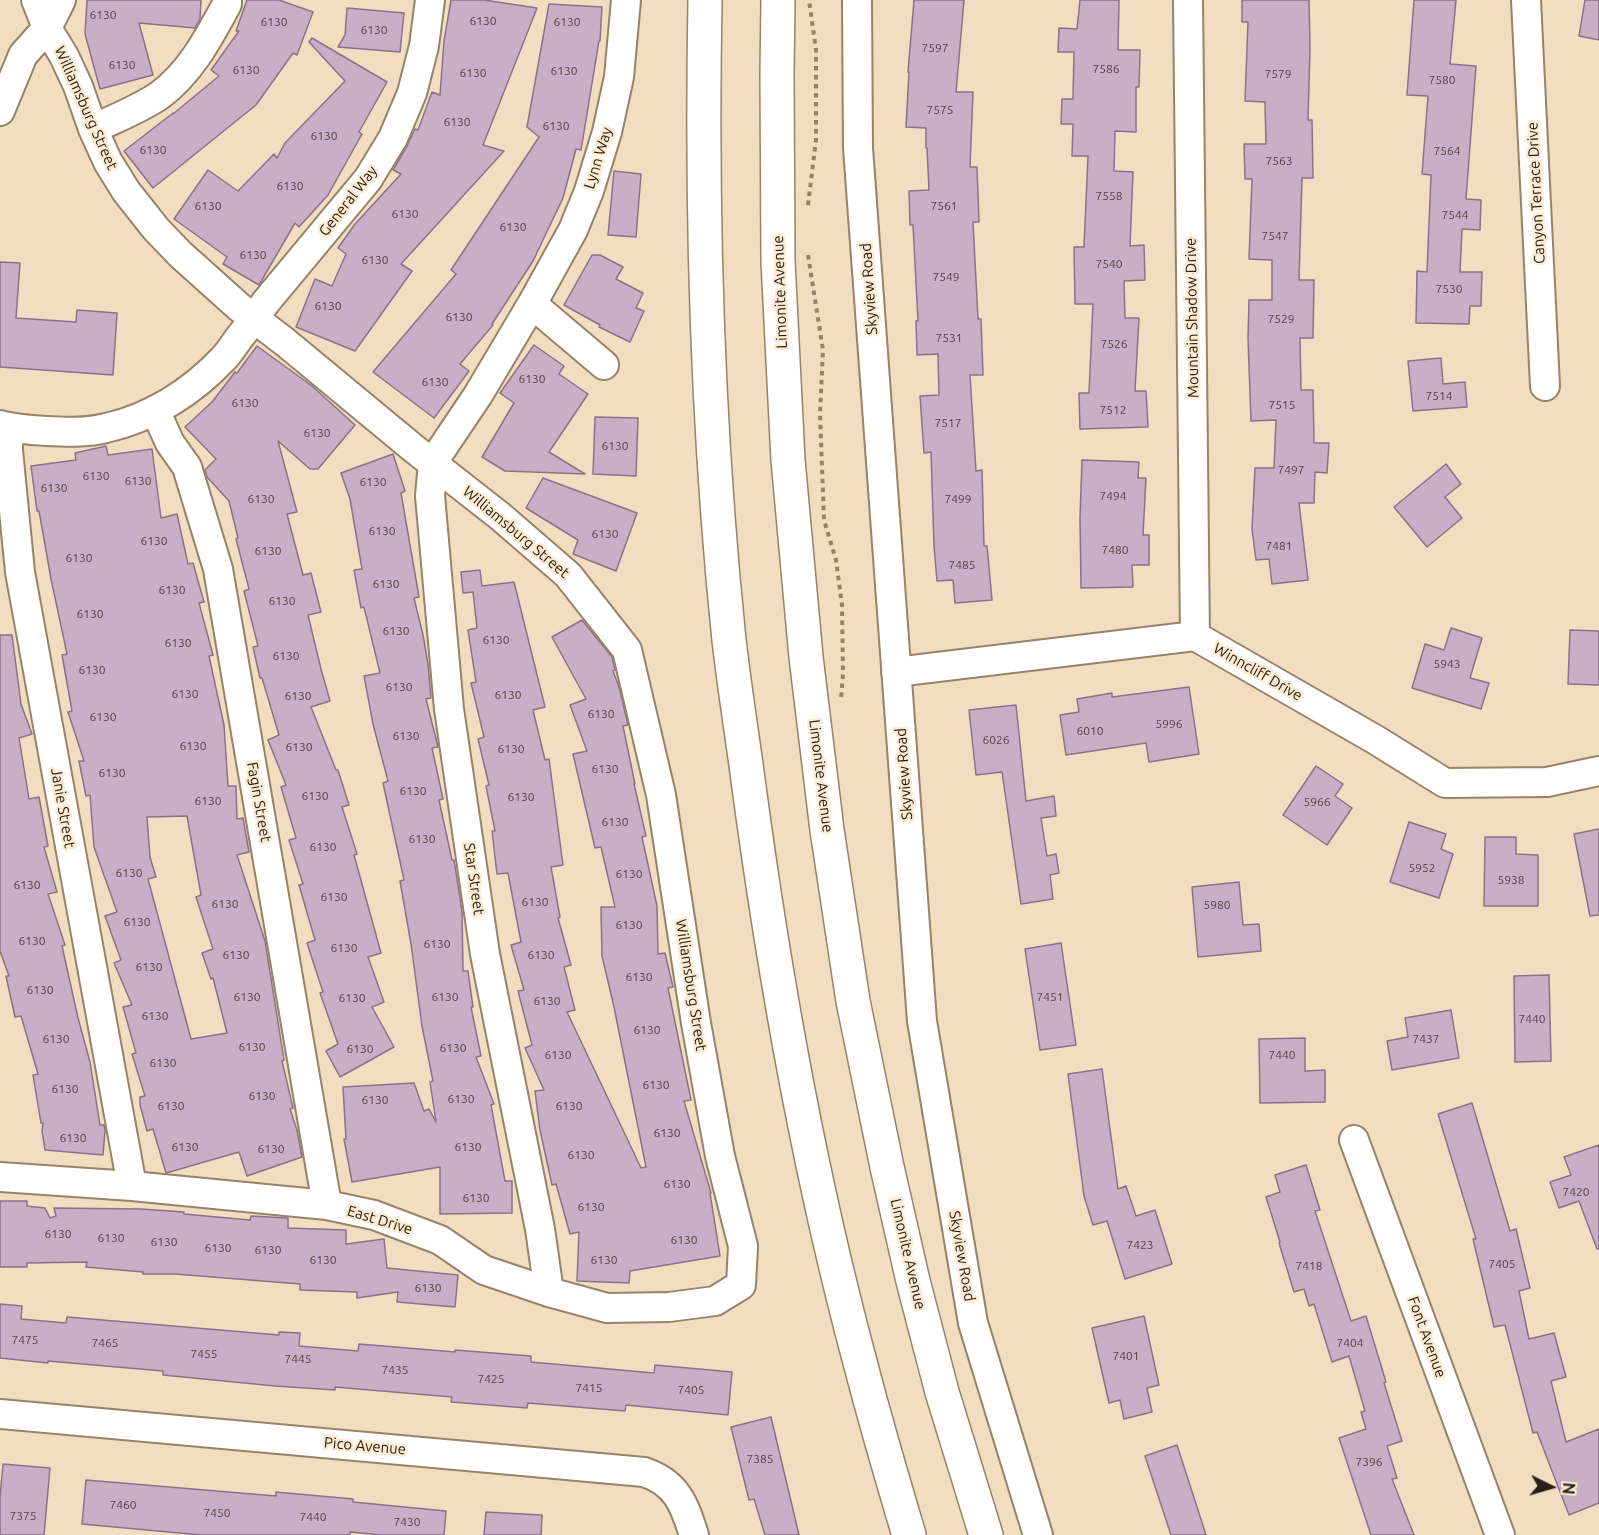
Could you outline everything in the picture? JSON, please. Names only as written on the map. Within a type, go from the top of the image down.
[{"type":"main road","points":[[705,0],[703,107],[706,308],[717,500],[731,654],[759,861],[806,1129],[859,1360],[909,1535]]},
{"type":"main road","name":"Limonite Avenue","points":[[778,0],[778,261],[788,460],[806,657],[827,830],[853,1000],[908,1259],[942,1392],[986,1535]]},
{"type":"street","name":"Williamsburg Street","points":[[36,0],[47,28],[78,86],[93,129],[108,162],[126,191],[156,229],[195,269],[413,448],[501,517],[568,575],[627,650],[661,795],[696,1023],[720,1156],[743,1246],[741,1285]]},
{"type":"street","points":[[0,111],[23,55],[47,28],[61,0]]},
{"type":"street","points":[[93,129],[160,95],[183,75],[207,42],[227,0]]},
{"type":"street","name":"General Way","points":[[4,426],[59,432],[104,429],[155,410],[203,380],[225,357],[265,303],[368,179],[393,138],[412,93],[424,46],[430,0]]},
{"type":"street","name":"Lynn Way","points":[[433,462],[478,395],[573,230],[589,191],[608,132],[619,77],[626,0]]},
{"type":"street","name":"Skyview Road","points":[[857,0],[858,148],[922,1021],[973,1323],[1038,1535]]},
{"type":"street","name":"Mountain Shadow Drive","points":[[1188,0],[1195,636]]},
{"type":"street","name":"Canyon Terrace Drive","points":[[1526,0],[1545,386]]},
{"type":"street","points":[[532,304],[604,365]]},
{"type":"street","name":"Fagin Street","points":[[155,410],[170,443],[187,467],[218,569],[327,1205]]},
{"type":"street","name":"Janie Street","points":[[4,426],[20,572],[132,1186]]},
{"type":"street","name":"Star Street","points":[[433,462],[430,496],[449,709],[485,954],[540,1229],[549,1292]]},
{"type":"street","points":[[896,672],[1195,636]]},
{"type":"street","name":"Winncliff Drive","points":[[1195,636],[1376,740],[1445,783],[1547,782],[1599,771]]},
{"type":"street","name":"Font Avenue","points":[[1354,1140],[1500,1535]]},
{"type":"street","name":"East Drive","points":[[0,1177],[132,1186],[327,1205],[374,1215],[440,1240],[484,1270],[549,1292],[607,1308],[669,1307],[715,1301],[741,1285]]},
{"type":"street","name":"Pico Avenue","points":[[0,1414],[644,1472],[669,1484],[680,1498],[694,1535]]},
{"type":"path","points":[[808,215],[809,186],[816,140],[816,50],[809,0]]},
{"type":"path","points":[[807,245],[823,350],[820,414],[824,520],[836,560],[842,605],[841,704]]},
{"type":"building","points":[[87,0],[201,0],[200,19],[195,28],[139,23],[153,75],[100,89],[85,34]]},
{"type":"building","points":[[247,0],[279,0],[313,12],[297,55],[293,53],[256,105],[153,188],[124,151],[219,76],[211,70],[239,31],[236,31]]},
{"type":"building","points":[[451,0],[484,0],[537,8],[483,145],[504,151],[401,264],[412,271],[355,351],[296,327],[315,279],[332,286],[346,254],[338,248],[355,224],[401,174],[393,170],[415,129],[418,130],[432,92],[440,95],[444,41]]},
{"type":"building","points":[[914,0],[964,0],[956,92],[973,92],[970,167],[977,167],[979,222],[973,222],[983,375],[970,375],[976,471],[982,470],[984,546],[987,546],[992,600],[955,603],[953,580],[937,581],[931,452],[924,453],[920,396],[939,395],[938,354],[917,355],[916,321],[918,321],[909,191],[929,190],[926,128],[906,127]]},
{"type":"building","points":[[1080,0],[1119,0],[1118,50],[1140,50],[1139,87],[1136,87],[1136,132],[1115,131],[1114,171],[1133,172],[1130,246],[1144,245],[1145,280],[1124,281],[1125,318],[1139,318],[1135,391],[1146,391],[1148,427],[1080,429],[1079,393],[1089,393],[1093,304],[1075,304],[1074,247],[1084,247],[1088,156],[1072,156],[1073,124],[1061,124],[1062,99],[1073,99],[1074,52],[1058,52],[1059,28],[1077,29]]},
{"type":"building","points":[[1242,0],[1309,0],[1308,120],[1312,120],[1313,178],[1302,178],[1299,280],[1314,280],[1313,338],[1300,338],[1301,390],[1313,390],[1314,443],[1329,443],[1327,473],[1315,472],[1314,503],[1299,503],[1308,580],[1272,584],[1269,559],[1256,560],[1252,529],[1255,468],[1274,468],[1276,420],[1251,421],[1248,338],[1249,300],[1272,300],[1272,260],[1249,259],[1252,179],[1245,179],[1244,144],[1266,144],[1265,102],[1245,101],[1248,22],[1242,22]]},
{"type":"building","points":[[1414,0],[1456,0],[1450,64],[1476,66],[1466,199],[1481,200],[1480,230],[1462,229],[1460,272],[1482,272],[1481,306],[1470,306],[1469,324],[1416,323],[1417,271],[1427,272],[1431,175],[1422,174],[1428,96],[1407,95]]},
{"type":"building","points":[[1585,0],[1599,0],[1599,40],[1579,36]]},
{"type":"building","points":[[549,4],[602,7],[600,41],[581,150],[576,149],[563,198],[533,261],[493,325],[460,364],[469,371],[434,418],[373,372],[456,274],[451,270],[539,137],[527,127]]},
{"type":"building","points":[[347,8],[404,13],[400,52],[338,47],[345,35]]},
{"type":"building","points":[[312,38],[387,82],[359,132],[362,134],[328,195],[299,227],[295,223],[259,285],[223,264],[227,257],[174,219],[208,170],[238,191],[274,154],[277,158],[285,143],[345,81],[309,42]]},
{"type":"building","points":[[614,171],[641,174],[636,237],[608,235]]},
{"type":"building","points":[[592,255],[600,255],[623,267],[616,279],[643,293],[636,308],[644,311],[630,342],[599,327],[600,325],[564,305]]},
{"type":"building","points":[[0,262],[20,263],[16,318],[76,322],[77,310],[117,313],[113,375],[0,367]]},
{"type":"building","points":[[534,345],[564,366],[559,374],[588,394],[549,452],[585,474],[505,471],[482,457],[514,403],[500,393]]},
{"type":"building","points":[[257,346],[312,386],[355,425],[318,469],[310,469],[278,441],[297,512],[287,514],[303,575],[311,573],[321,612],[308,615],[330,701],[311,707],[336,770],[338,770],[349,805],[342,807],[357,854],[354,855],[381,953],[368,957],[384,1002],[372,1007],[394,1047],[340,1077],[326,1051],[338,1044],[320,993],[323,992],[307,943],[315,940],[299,885],[303,884],[289,840],[296,838],[281,787],[286,785],[268,740],[279,735],[262,678],[260,678],[253,647],[258,646],[244,591],[249,589],[236,539],[238,538],[229,501],[207,477],[205,470],[216,459],[185,427],[212,402]]},
{"type":"building","points":[[1441,358],[1443,384],[1465,382],[1467,407],[1413,411],[1408,361]]},
{"type":"building","points":[[595,417],[638,418],[636,476],[593,474]]},
{"type":"building","points":[[106,446],[108,455],[152,449],[161,518],[177,514],[188,564],[193,563],[204,602],[199,603],[213,655],[209,656],[224,725],[228,786],[236,786],[237,819],[243,818],[249,852],[237,855],[265,941],[284,1060],[282,1061],[293,1108],[290,1109],[302,1157],[247,1176],[239,1152],[166,1173],[153,1129],[147,1131],[140,1105],[140,1097],[145,1096],[132,1054],[136,1053],[123,1007],[132,1005],[114,963],[121,960],[105,916],[117,912],[94,847],[90,795],[86,796],[79,761],[84,761],[68,712],[72,711],[62,655],[67,654],[39,511],[37,511],[31,466],[76,460],[75,453]],"holes":[[[187,816],[201,895],[196,897],[213,949],[202,953],[211,979],[213,978],[227,1033],[191,1039],[148,879],[156,877],[150,857],[147,817]]]},
{"type":"building","points":[[393,454],[405,491],[401,493],[419,597],[414,598],[428,664],[431,698],[426,699],[438,747],[432,748],[443,799],[439,800],[452,860],[454,860],[462,911],[463,971],[468,971],[473,1007],[471,1007],[481,1056],[476,1057],[494,1104],[491,1105],[505,1181],[512,1181],[512,1213],[440,1214],[440,1167],[352,1182],[344,1139],[346,1139],[343,1087],[414,1083],[424,1111],[429,1109],[436,1122],[430,1082],[433,1081],[422,1026],[400,881],[404,880],[383,783],[388,781],[373,724],[364,676],[380,673],[364,607],[361,608],[354,570],[362,569],[350,499],[341,473]]},
{"type":"building","points":[[1082,460],[1139,462],[1138,478],[1146,478],[1143,535],[1149,535],[1149,565],[1132,565],[1133,587],[1081,588]]},
{"type":"building","points":[[1446,464],[1461,484],[1445,497],[1462,518],[1427,547],[1394,507]]},
{"type":"building","points":[[543,478],[637,513],[616,571],[573,554],[578,540],[526,508]]},
{"type":"building","points":[[480,570],[482,586],[514,582],[545,707],[533,710],[545,760],[549,759],[563,865],[551,867],[560,917],[558,918],[571,965],[564,967],[575,1010],[567,1012],[641,1168],[646,1167],[602,956],[601,907],[615,907],[601,847],[595,848],[573,754],[587,751],[570,705],[586,699],[552,637],[582,620],[612,657],[615,670],[613,671],[628,725],[623,726],[646,836],[642,837],[657,906],[658,954],[665,953],[673,987],[668,988],[691,1100],[684,1101],[711,1193],[720,1256],[630,1271],[629,1283],[577,1281],[579,1232],[570,1234],[556,1184],[552,1185],[540,1130],[535,1091],[544,1090],[525,1048],[532,1045],[518,991],[524,990],[511,945],[521,942],[508,873],[497,874],[492,831],[495,831],[486,786],[489,785],[478,739],[484,737],[471,683],[476,682],[468,630],[477,628],[473,592],[463,593],[461,572]]},
{"type":"building","points":[[1451,628],[1482,638],[1470,678],[1489,683],[1481,709],[1412,688],[1425,644],[1444,650]]},
{"type":"building","points":[[1570,630],[1599,631],[1599,685],[1568,684]]},
{"type":"building","points":[[0,635],[12,635],[21,704],[32,734],[19,738],[29,799],[39,797],[48,846],[44,847],[57,892],[48,894],[65,945],[62,946],[90,1062],[100,1125],[104,1125],[103,1155],[45,1150],[43,1123],[41,1123],[33,1075],[38,1074],[21,1016],[15,1017],[6,976],[9,976],[0,951]]},
{"type":"building","points":[[1189,687],[1199,754],[1149,762],[1146,743],[1066,755],[1060,715],[1079,712],[1077,699],[1112,693],[1112,697]]},
{"type":"building","points":[[1016,705],[1026,801],[1054,796],[1056,816],[1041,818],[1047,856],[1056,854],[1059,873],[1050,875],[1053,899],[1021,904],[1002,772],[976,775],[969,710]]},
{"type":"building","points":[[1316,766],[1343,784],[1335,796],[1352,808],[1327,845],[1283,815]]},
{"type":"building","points":[[1409,822],[1446,834],[1441,849],[1453,854],[1439,898],[1390,882]]},
{"type":"building","points":[[1599,829],[1599,915],[1590,916],[1574,834]]},
{"type":"building","points":[[1485,837],[1516,837],[1516,854],[1538,855],[1538,906],[1484,906]]},
{"type":"building","points":[[1239,882],[1243,925],[1259,924],[1261,951],[1198,957],[1192,887]]},
{"type":"building","points":[[1061,943],[1076,1045],[1040,1050],[1025,949]]},
{"type":"building","points":[[1549,975],[1551,1061],[1515,1062],[1514,976]]},
{"type":"building","points":[[1451,1010],[1459,1058],[1392,1070],[1387,1041],[1408,1037],[1405,1018]]},
{"type":"building","points":[[1305,1038],[1305,1071],[1325,1070],[1325,1102],[1260,1103],[1259,1039]]},
{"type":"building","points":[[1102,1069],[1118,1189],[1126,1186],[1136,1216],[1155,1210],[1172,1264],[1125,1279],[1107,1221],[1093,1225],[1084,1196],[1068,1074]]},
{"type":"building","points":[[1472,1103],[1510,1231],[1516,1229],[1530,1288],[1519,1291],[1529,1339],[1554,1333],[1566,1377],[1551,1381],[1566,1442],[1599,1429],[1599,1503],[1569,1515],[1537,1432],[1533,1433],[1505,1325],[1494,1327],[1473,1239],[1476,1239],[1438,1114]]},
{"type":"building","points":[[1599,1145],[1599,1249],[1597,1249],[1579,1201],[1559,1208],[1550,1182],[1571,1175],[1564,1157]]},
{"type":"building","points":[[1306,1165],[1320,1210],[1315,1211],[1351,1321],[1366,1316],[1386,1382],[1384,1383],[1402,1441],[1387,1446],[1397,1478],[1392,1479],[1414,1535],[1371,1535],[1339,1438],[1366,1429],[1361,1412],[1365,1411],[1349,1356],[1332,1362],[1314,1304],[1309,1306],[1304,1289],[1294,1292],[1279,1243],[1266,1197],[1280,1192],[1275,1175]]},
{"type":"building","points":[[0,1201],[27,1201],[27,1206],[45,1208],[50,1218],[56,1216],[54,1208],[141,1209],[250,1220],[251,1216],[288,1218],[288,1228],[346,1230],[346,1244],[384,1239],[387,1268],[458,1275],[455,1307],[397,1302],[398,1292],[357,1298],[357,1292],[300,1290],[300,1284],[175,1274],[143,1274],[143,1272],[86,1267],[87,1262],[27,1263],[27,1267],[0,1267]]},
{"type":"building","points":[[0,1304],[22,1306],[21,1319],[66,1323],[67,1317],[279,1335],[279,1332],[300,1333],[299,1346],[358,1351],[359,1344],[455,1352],[455,1350],[531,1356],[531,1362],[654,1373],[655,1365],[732,1372],[728,1415],[626,1405],[625,1411],[528,1403],[527,1408],[451,1402],[452,1397],[335,1387],[335,1390],[275,1386],[163,1375],[163,1371],[0,1358]]},
{"type":"building","points":[[1144,1316],[1159,1385],[1147,1388],[1152,1412],[1124,1419],[1120,1400],[1109,1403],[1092,1328]]},
{"type":"building","points":[[771,1417],[799,1535],[765,1535],[754,1499],[749,1500],[731,1427]]},
{"type":"building","points":[[1177,1445],[1206,1535],[1171,1535],[1145,1456]]},
{"type":"building","points":[[3,1464],[50,1468],[44,1535],[0,1535]]},
{"type":"building","points":[[86,1480],[276,1496],[276,1492],[446,1511],[444,1535],[382,1535],[350,1532],[350,1535],[201,1535],[82,1524]]},
{"type":"building","points":[[486,1512],[542,1515],[541,1535],[484,1535]]}]
